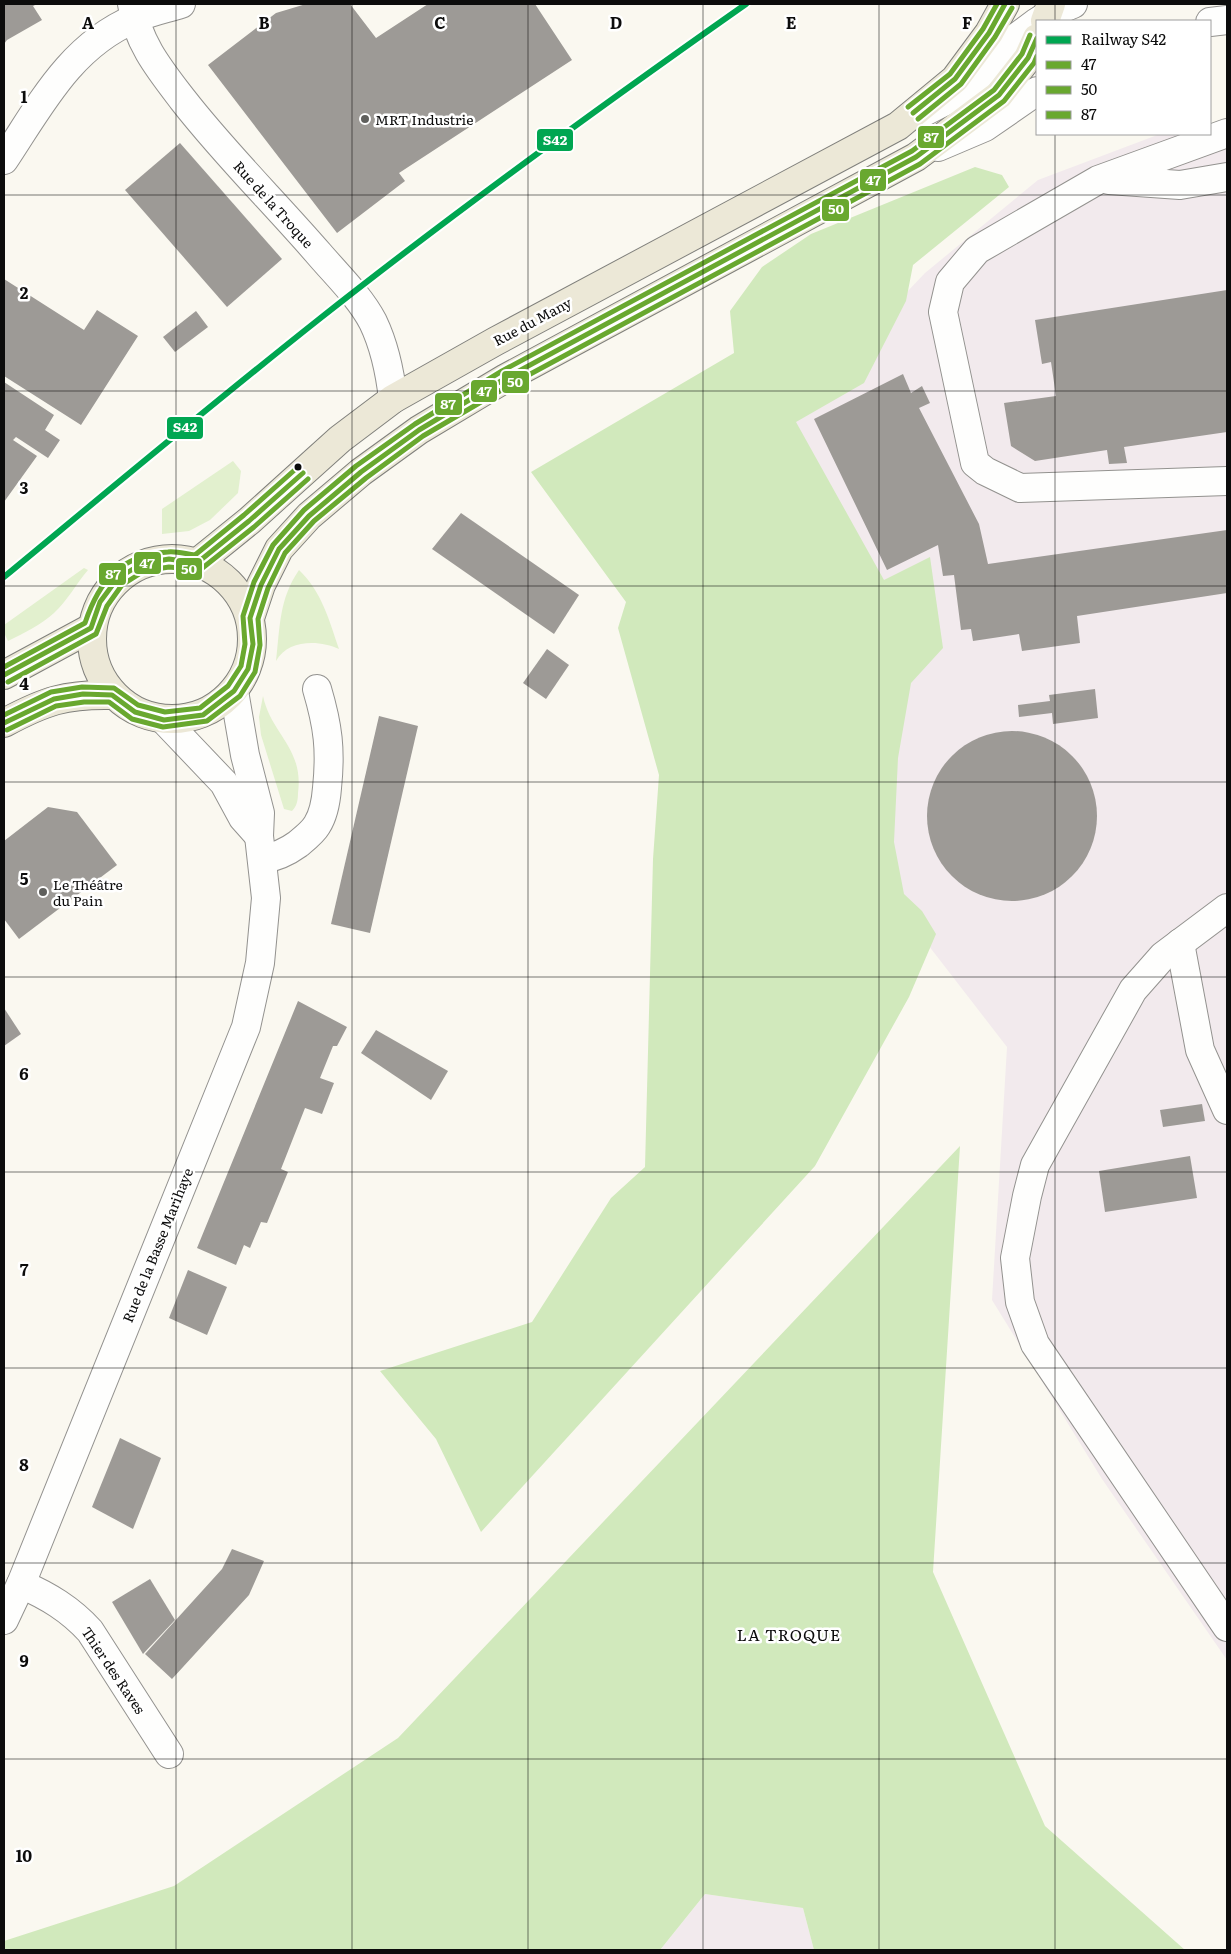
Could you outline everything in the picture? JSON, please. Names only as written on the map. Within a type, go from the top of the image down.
[{"type":"main road","name":"Rue du Many","points":[[197,563],[250,521],[340,439],[393,399],[504,336],[898,126],[956,78],[989,33],[1005,4]]},
{"type":"main road","points":[[250,618],[261,585],[279,549],[309,516],[360,472],[420,430],[506,378],[916,156],[999,95],[1028,58],[1036,41]]},
{"type":"main road","points":[[169,559],[197,563],[220,575],[239,594],[250,618],[253,644],[248,669],[234,691],[203,715],[164,720],[135,712],[112,695],[94,664],[91,628],[100,602],[117,579],[141,564],[169,559]]},
{"type":"main road","points":[[4,675],[91,628]]},
{"type":"main road","points":[[4,723],[54,699],[83,694],[112,695]]},
{"type":"street","points":[[4,160],[63,71],[84,50],[133,11],[181,4]]},
{"type":"street","name":"Rue de la Troque","points":[[133,11],[141,39],[150,56],[195,116],[321,256],[372,321],[388,362],[393,399]]},
{"type":"street","points":[[1211,22],[1227,20]]},
{"type":"street","points":[[898,126],[965,91],[1010,42],[1036,25]]},
{"type":"street","points":[[916,156],[985,127],[1036,92]]},
{"type":"street","points":[[1227,133],[1098,180],[977,250],[950,282],[943,312],[975,463],[985,471],[1020,488],[1227,481]]},
{"type":"street","points":[[1098,180],[1180,185],[1227,177]]},
{"type":"street","points":[[164,720],[224,783],[261,847],[273,857],[289,850],[303,840],[317,826],[324,811],[330,747],[326,718],[317,689]]},
{"type":"street","name":"Rue de la Basse Marihaye","points":[[4,1620],[21,1584],[246,1027],[254,996],[264,933],[266,898],[260,813],[245,755],[234,691]]},
{"type":"street","points":[[1227,908],[1163,956],[1133,990],[1036,1165],[1026,1196],[1016,1258],[1020,1302],[1036,1344],[1227,1627]]},
{"type":"street","points":[[1180,943],[1200,1050],[1227,1110]]},
{"type":"street","name":"Thier des Raves","points":[[21,1584],[57,1602],[77,1617],[90,1631],[169,1754]]},
{"type":"shaded area","points":[[1227,123],[1227,1660],[1102,1479],[992,1300],[1007,1047],[898,906],[787,418],[925,273],[1038,180],[1157,135],[1211,135]]},
{"type":"shaded area","points":[[705,1894],[803,1908],[814,1950],[660,1950]]},
{"type":"green space","points":[[975,167],[1002,175],[1009,187],[913,265],[906,301],[864,383],[796,422],[884,580],[930,557],[943,648],[911,683],[898,758],[894,842],[904,894],[922,911],[936,934],[909,997],[815,1166],[481,1532],[436,1439],[380,1371],[532,1322],[611,1198],[645,1167],[653,859],[659,775],[618,628],[626,602],[531,472],[734,353],[730,311],[762,267],[811,234]]},
{"type":"green space","points":[[233,461],[241,471],[238,493],[210,520],[189,531],[162,534],[162,509]]},
{"type":"green space","points":[[84,568],[88,570],[64,603],[54,613],[38,625],[8,641],[4,633],[4,625]]},
{"type":"green space","points":[[299,570],[319,597],[339,649],[323,644],[305,643],[288,649],[276,661],[284,603],[292,581]]},
{"type":"green space","points":[[263,696],[267,709],[292,753],[296,764],[299,777],[298,798],[292,811],[284,809],[261,735],[259,717]]},
{"type":"green space","points":[[960,1146],[933,1572],[1045,1826],[1185,1950],[814,1950],[803,1908],[705,1894],[660,1950],[4,1950],[4,1941],[174,1886],[398,1738]]},
{"type":"building","points":[[4,4],[37,4],[33,6],[42,20],[7,40],[4,44]]},
{"type":"building","name":"MRT Industrie","points":[[306,4],[350,4],[376,38],[428,4],[535,4],[572,60],[399,173],[405,181],[337,233],[208,65],[276,13]]},
{"type":"building","points":[[180,143],[282,259],[227,307],[125,190]]},
{"type":"building","points":[[4,279],[84,330],[97,310],[138,336],[81,425],[4,376]]},
{"type":"building","points":[[1227,290],[1227,432],[1124,447],[1127,463],[1109,464],[1107,450],[1035,461],[1011,446],[1004,403],[1056,396],[1051,362],[1042,364],[1035,320]]},
{"type":"building","points":[[196,311],[208,327],[175,352],[163,337]]},
{"type":"building","points":[[903,374],[911,393],[922,386],[930,403],[919,408],[979,524],[988,564],[1227,530],[1227,593],[1077,616],[1080,643],[1022,651],[1019,634],[973,641],[971,629],[961,630],[954,575],[943,576],[938,545],[887,570],[814,419]]},
{"type":"building","points":[[4,382],[54,415],[45,430],[60,440],[48,458],[16,437],[13,440],[37,456],[4,502]]},
{"type":"building","points":[[461,513],[579,595],[554,634],[432,549]]},
{"type":"building","points":[[547,649],[569,665],[546,699],[523,683]]},
{"type":"building","points":[[1095,689],[1098,718],[1053,724],[1052,713],[1019,717],[1018,705],[1050,701],[1049,695]]},
{"type":"building","points":[[379,716],[418,726],[370,933],[331,924]]},
{"type":"building","points":[[1012,731],[1037,735],[1052,741],[1072,756],[1087,776],[1095,799],[1097,816],[1093,841],[1087,856],[1072,876],[1052,891],[1029,899],[1012,901],[987,897],[972,891],[952,876],[937,856],[929,833],[927,816],[931,791],[937,776],[952,756],[972,741],[995,733]]},
{"type":"building","name":"Le Théâtre du Pain","points":[[48,807],[77,812],[117,865],[19,939],[4,919],[4,841]]},
{"type":"building","points":[[298,1001],[347,1027],[337,1046],[333,1046],[320,1078],[334,1083],[322,1114],[305,1108],[281,1169],[288,1172],[267,1223],[261,1222],[250,1248],[244,1245],[236,1265],[197,1248]]},
{"type":"building","points":[[4,1008],[21,1034],[4,1046]]},
{"type":"building","points":[[376,1030],[448,1071],[431,1100],[361,1053]]},
{"type":"building","points":[[1202,1104],[1205,1121],[1163,1127],[1160,1110]]},
{"type":"building","points":[[1190,1156],[1197,1198],[1105,1212],[1099,1171]]},
{"type":"building","points":[[188,1270],[227,1287],[207,1335],[169,1318]]},
{"type":"building","points":[[120,1438],[161,1458],[133,1529],[92,1507]]},
{"type":"building","points":[[232,1549],[264,1561],[249,1595],[172,1679],[145,1654],[222,1569]]},
{"type":"building","points":[[150,1579],[175,1620],[143,1654],[112,1602]]},
{"type":"rail line","name":"S42","points":[[4,577],[160,448],[370,279],[530,159],[746,4]]},
{"type":"transit line","name":"87","points":[[908,107],[950,74],[983,29],[997,4]]},
{"type":"transit line","name":"47","points":[[913,113],[955,79],[989,33],[1005,4]]},
{"type":"transit line","name":"50","points":[[918,119],[961,84],[995,37],[1012,8]]},
{"type":"transit line","name":"87","points":[[4,715],[51,692],[82,687],[114,688],[138,705],[165,712],[200,708],[228,686],[241,666],[245,644],[243,616],[254,582],[273,545],[304,510],[356,466],[415,424],[502,371],[912,151],[994,90],[1022,54],[1030,35]]},
{"type":"transit line","name":"47","points":[[4,723],[54,699],[83,694],[112,695],[135,712],[164,720],[203,715],[234,691],[248,669],[253,644],[250,618],[261,585],[279,549],[309,516],[361,472],[419,430],[506,378],[916,157],[999,95],[1028,58],[1036,40]]},
{"type":"transit line","name":"50","points":[[7,730],[56,706],[84,702],[109,702],[132,719],[163,727],[207,721],[240,696],[255,672],[260,645],[258,619],[268,588],[285,553],[314,521],[366,478],[423,436],[510,385],[920,164],[1004,101],[1036,58]]},
{"type":"transit line","name":"87","points":[[4,667],[85,623],[97,595],[105,583],[124,565],[137,558],[151,554],[178,552],[195,555],[298,467]]},
{"type":"transit line","name":"47","points":[[4,675],[91,628],[100,602],[117,579],[141,564],[169,559],[197,563],[249,521],[303,473]]},
{"type":"transit line","name":"50","points":[[8,682],[96,634],[107,606],[122,585],[144,571],[169,567],[200,570],[254,527],[308,479]]},
{"type":"place","name":"MRT Industrie","points":[[365,119]]},
{"type":"place","name":"Le Théâtre du Pain","points":[[43,892]]},
{"type":"district","name":"LA TROQUE","points":[[789,1634]]}]
